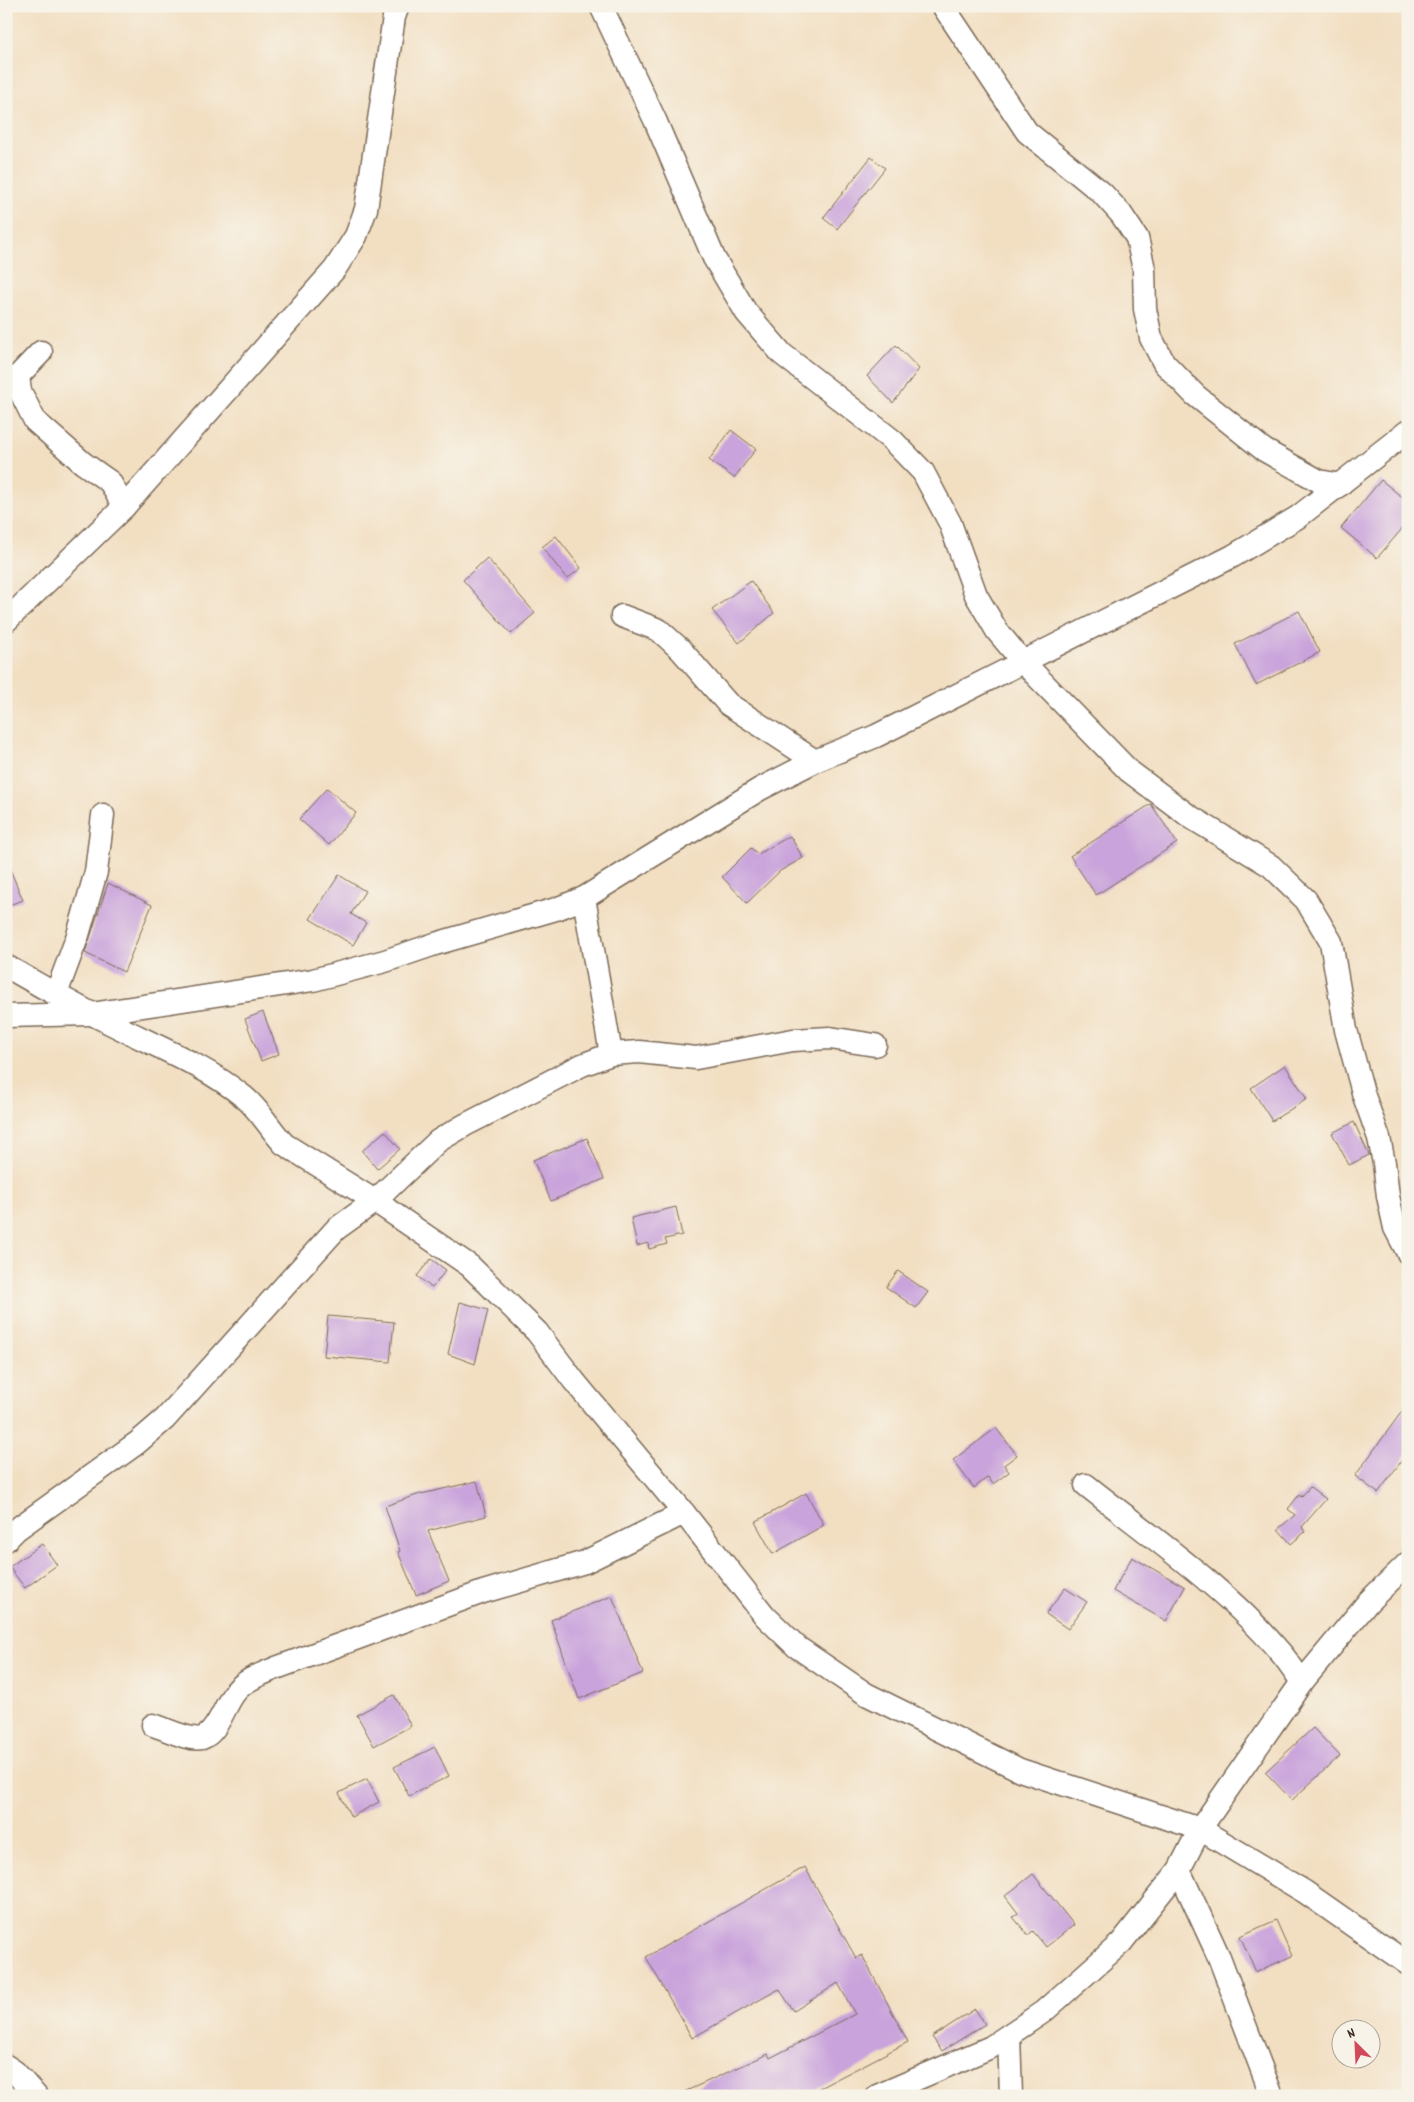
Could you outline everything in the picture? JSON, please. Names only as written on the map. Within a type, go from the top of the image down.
[{"type":"street","points":[[6,621],[124,508],[335,269],[356,236],[366,209],[394,17],[398,6]]},
{"type":"street","points":[[601,6],[654,120],[714,258],[746,312],[782,354],[892,440],[923,472],[950,523],[976,595],[997,631],[1022,661],[1129,771],[1189,816],[1271,866],[1306,900],[1331,942],[1346,1030],[1364,1096],[1379,1138],[1395,1228],[1408,1253]]},
{"type":"street","points":[[943,6],[1027,132],[1102,193],[1121,214],[1137,238],[1144,269],[1146,309],[1151,338],[1164,363],[1195,395],[1264,450],[1319,481],[1340,485]]},
{"type":"street","points":[[41,352],[18,376],[20,391],[35,421],[83,463],[110,482],[124,508]]},
{"type":"street","points":[[6,1016],[91,1014],[313,980],[385,961],[435,944],[556,909],[584,898],[760,789],[815,761],[876,736],[1233,556],[1298,517],[1408,432]]},
{"type":"street","points":[[622,616],[659,630],[681,650],[728,704],[815,761]]},
{"type":"street","points":[[56,994],[78,935],[96,872],[103,815]]},
{"type":"street","points":[[584,898],[611,1054]]},
{"type":"street","points":[[6,966],[91,1014],[199,1067],[245,1097],[284,1144],[470,1266],[537,1332],[574,1381],[684,1513],[765,1616],[798,1647],[866,1694],[1020,1770],[1200,1829],[1305,1892],[1402,1954]]},
{"type":"street","points":[[6,1540],[17,1529],[136,1443],[165,1419],[336,1229],[375,1202],[438,1141],[465,1125],[574,1069],[611,1054],[639,1052],[696,1058],[793,1040],[830,1038],[875,1045]]},
{"type":"street","points":[[1086,1485],[1204,1579],[1254,1624],[1280,1652],[1302,1682]]},
{"type":"street","points":[[153,1725],[191,1738],[203,1738],[213,1730],[235,1692],[247,1681],[276,1668],[483,1592],[586,1562],[684,1513]]},
{"type":"street","points":[[878,2096],[991,2047],[1043,2012],[1121,1943],[1179,1870],[1200,1829],[1302,1682],[1369,1601],[1408,1563]]},
{"type":"street","points":[[1179,1870],[1219,1957],[1272,2096]]},
{"type":"street","points":[[1009,2035],[1011,2096]]},
{"type":"street","points":[[6,2066],[15,2072],[36,2096]]},
{"type":"building","points":[[871,157],[885,168],[837,229],[823,218]]},
{"type":"building","points":[[896,345],[919,369],[893,403],[867,376]]},
{"type":"building","points":[[731,430],[756,449],[734,478],[709,460]]},
{"type":"building","points":[[1381,480],[1408,502],[1408,522],[1377,558],[1341,528]]},
{"type":"building","points":[[556,536],[581,568],[567,579],[542,547]]},
{"type":"building","points":[[487,558],[535,613],[511,634],[463,580]]},
{"type":"building","points":[[751,581],[774,613],[739,643],[712,610]]},
{"type":"building","points":[[1299,611],[1320,652],[1256,685],[1235,644]]},
{"type":"building","points":[[327,788],[356,813],[329,845],[299,819]]},
{"type":"building","points":[[1151,804],[1177,843],[1096,895],[1070,856]]},
{"type":"building","points":[[790,836],[803,858],[780,871],[747,903],[722,877],[751,848],[758,854]]},
{"type":"building","points":[[6,860],[23,900],[6,906]]},
{"type":"building","points":[[339,875],[365,891],[351,914],[366,923],[353,945],[310,919]]},
{"type":"building","points":[[108,883],[152,905],[124,972],[85,953]]},
{"type":"building","points":[[263,1012],[279,1054],[261,1061],[245,1019]]},
{"type":"building","points":[[1285,1065],[1307,1099],[1272,1121],[1251,1088]]},
{"type":"building","points":[[1354,1122],[1369,1155],[1349,1165],[1332,1133]]},
{"type":"building","points":[[385,1131],[400,1149],[377,1169],[362,1151]]},
{"type":"building","points":[[587,1138],[604,1179],[551,1201],[533,1160]]},
{"type":"building","points":[[676,1207],[682,1235],[665,1239],[667,1244],[649,1249],[648,1243],[637,1246],[631,1218]]},
{"type":"building","points":[[431,1259],[446,1270],[432,1288],[417,1276]]},
{"type":"building","points":[[898,1271],[928,1292],[916,1308],[886,1287]]},
{"type":"building","points":[[460,1302],[488,1310],[475,1364],[448,1354]]},
{"type":"building","points":[[328,1316],[394,1322],[390,1362],[324,1356]]},
{"type":"building","points":[[1408,1403],[1408,1452],[1378,1493],[1355,1476]]},
{"type":"building","points":[[996,1428],[1017,1455],[1004,1465],[1009,1472],[993,1484],[988,1477],[974,1488],[953,1460]]},
{"type":"building","points":[[477,1481],[486,1516],[428,1531],[449,1581],[416,1595],[398,1552],[400,1551],[385,1506],[417,1495]]},
{"type":"building","points":[[1310,1487],[1326,1499],[1302,1527],[1305,1532],[1291,1544],[1278,1529],[1295,1515],[1288,1509],[1299,1495],[1301,1497]]},
{"type":"building","points":[[806,1493],[824,1525],[773,1554],[755,1522]]},
{"type":"building","points":[[42,1544],[57,1565],[25,1588],[9,1567]]},
{"type":"building","points":[[1132,1557],[1185,1587],[1166,1621],[1113,1591]]},
{"type":"building","points":[[1065,1588],[1087,1602],[1068,1629],[1046,1614]]},
{"type":"building","points":[[612,1596],[643,1673],[579,1699],[551,1620]]},
{"type":"building","points":[[394,1695],[411,1726],[374,1746],[357,1715]]},
{"type":"building","points":[[1313,1728],[1340,1756],[1292,1800],[1265,1772]]},
{"type":"building","points":[[435,1747],[449,1776],[409,1796],[394,1767]]},
{"type":"building","points":[[367,1779],[379,1802],[351,1817],[339,1793]]},
{"type":"building","points":[[805,1867],[856,1958],[862,1955],[908,2042],[804,2096],[675,2096],[768,2054],[770,2058],[855,2014],[838,1983],[794,2011],[779,1989],[692,2038],[646,1957]]},
{"type":"building","points":[[1033,1874],[1074,1925],[1046,1947],[1033,1931],[1028,1935],[1013,1917],[1018,1913],[1005,1896]]},
{"type":"building","points":[[1276,1920],[1292,1956],[1256,1972],[1240,1936]]},
{"type":"building","points":[[975,2009],[985,2024],[942,2051],[932,2037]]}]
